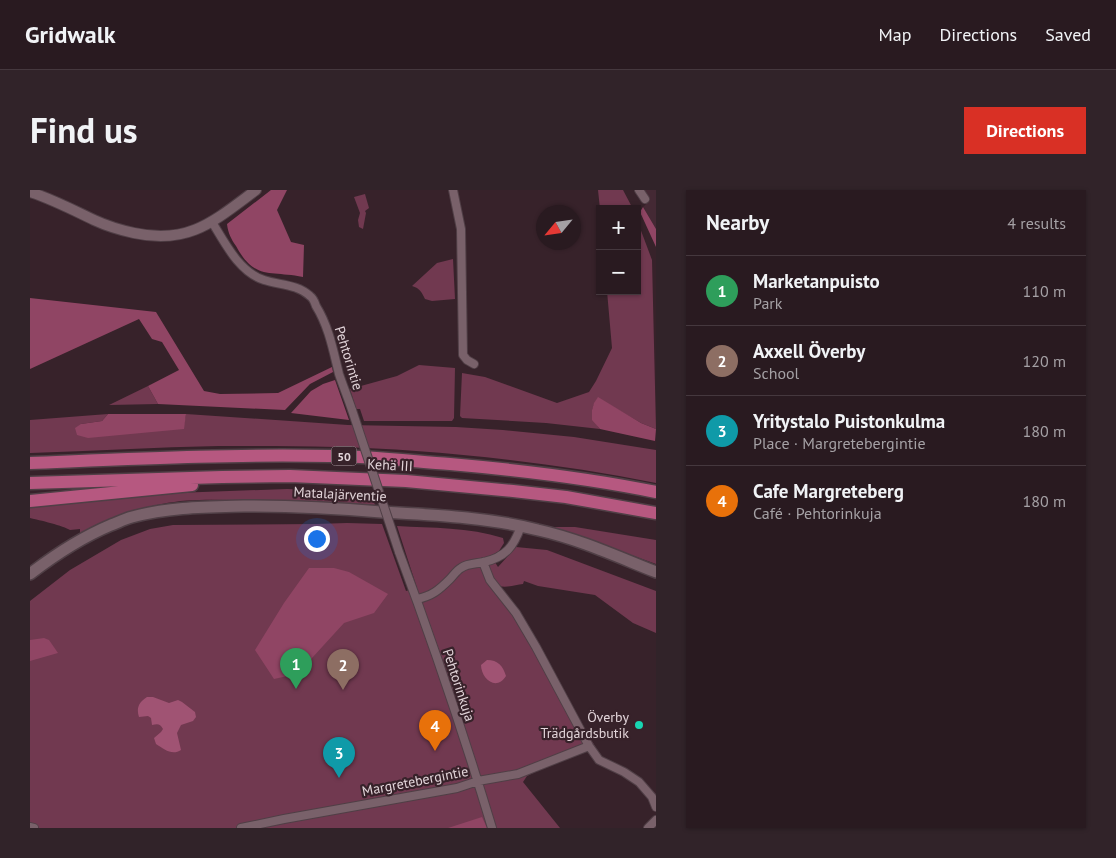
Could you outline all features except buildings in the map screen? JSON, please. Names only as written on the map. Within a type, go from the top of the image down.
[{"type":"highway","name":"Kehä III","points":[[30,463],[194,457],[330,456],[405,460],[504,469],[656,492]]},
{"type":"highway","name":"Kehä III","points":[[30,483],[290,476],[406,481],[566,497],[656,513]]},
{"type":"highway","points":[[30,501],[187,486],[222,477]]},
{"type":"main road","name":"Matalajärventie","points":[[30,574],[56,554],[82,538],[130,517],[185,507],[280,506],[448,516],[501,522],[561,536],[656,572]]},
{"type":"street","points":[[30,192],[110,227],[150,236],[166,237],[196,230],[212,222],[256,190]]},
{"type":"street","points":[[452,190],[461,229],[463,354],[467,360],[474,364]]},
{"type":"street","points":[[639,190],[645,199]]},
{"type":"street","name":"Pehtorintie","points":[[212,222],[238,262],[250,274],[264,280],[285,284],[311,296],[328,332],[399,552]]},
{"type":"street","points":[[417,600],[441,588],[461,568],[497,557],[511,548],[521,526]]},
{"type":"street","name":"Pehtorinkuja","points":[[399,552],[449,691],[492,828]]},
{"type":"street","points":[[483,562],[490,580],[516,614],[536,646],[589,746],[599,760],[624,772],[638,782],[652,798],[656,807]]},
{"type":"street","name":"Margretebergintie","points":[[241,828],[457,788],[478,781],[518,774],[589,746]]},
{"type":"street","points":[[648,828],[656,820]]},
{"type":"street","points":[[30,827],[34,828]]},
{"type":"shaded area","points":[[271,190],[287,190],[277,210],[291,242],[304,245],[303,277],[264,272],[250,265],[229,233],[227,224]]},
{"type":"shaded area","points":[[598,190],[623,190],[631,205],[600,205]]},
{"type":"shaded area","points":[[644,190],[656,190],[656,229],[643,207],[650,200]]},
{"type":"shaded area","points":[[365,194],[369,208],[365,211],[363,229],[359,227],[360,213],[354,197]]},
{"type":"shaded area","points":[[643,207],[656,229],[656,247],[641,214]]},
{"type":"shaded area","points":[[641,231],[652,260],[656,429],[641,423],[598,398],[593,406],[592,414],[600,429],[546,423],[462,418],[460,416],[462,373],[485,377],[557,403],[589,392],[612,348],[607,295],[641,295]]},
{"type":"shaded area","points":[[453,259],[455,299],[432,301],[425,299],[419,289],[412,286],[437,263]]},
{"type":"shaded area","points":[[30,298],[156,312],[204,391],[220,394],[278,393],[332,367],[333,372],[310,384],[285,410],[158,404],[148,386],[179,370],[162,342],[152,339],[139,319],[30,369]]},
{"type":"shaded area","points":[[419,365],[455,368],[454,418],[452,421],[364,421],[360,409],[356,409],[350,389],[397,376]]},
{"type":"shaded area","points":[[335,380],[349,420],[291,413],[311,391]]},
{"type":"shaded area","points":[[148,386],[158,404],[109,405]]},
{"type":"shaded area","points":[[598,397],[641,423],[656,429],[655,441],[600,429],[592,420],[592,410]]},
{"type":"shaded area","points":[[108,414],[102,421],[81,424],[183,429],[186,414],[348,425],[456,427],[574,437],[656,450],[656,483],[567,467],[446,453],[392,449],[219,446],[30,453],[30,420]]},
{"type":"shaded area","points":[[108,414],[186,414],[184,429],[88,438],[77,435],[75,428],[81,424],[102,421]]},
{"type":"shaded area","points":[[287,489],[370,492],[375,505],[245,500],[172,502],[130,512],[80,534],[80,529],[70,530],[30,518],[30,507],[175,493]]},
{"type":"shaded area","points":[[382,524],[406,591],[417,588],[397,526],[464,530],[503,538],[504,543],[499,551],[491,556],[498,567],[516,547],[547,550],[656,591],[656,633],[633,623],[595,595],[538,586],[524,581],[523,584],[508,587],[499,586],[596,748],[545,767],[527,776],[523,782],[560,828],[30,828],[30,601],[70,570],[121,540],[150,529],[173,525]]},
{"type":"shaded area","points":[[553,527],[575,527],[656,540],[656,564]]},
{"type":"shaded area","points":[[309,568],[334,568],[349,572],[388,594],[374,613],[344,623],[312,658],[305,676],[292,675],[274,679],[255,650],[284,603]]},
{"type":"shaded area","points":[[44,638],[49,640],[58,653],[30,661],[30,640]]},
{"type":"shaded area","points":[[487,660],[497,662],[502,667],[506,676],[502,681],[494,683],[486,678],[481,665]]},
{"type":"shaded area","points":[[147,697],[153,697],[169,703],[178,700],[195,712],[196,717],[193,721],[181,725],[177,733],[181,750],[178,752],[165,750],[156,744],[154,738],[161,732],[162,727],[158,724],[152,725],[151,718],[148,716],[139,717],[139,706]]},
{"type":"shaded area","points":[[482,817],[487,828],[448,828]]},
{"type":"place","name":"Marketanpuisto","points":[[296,689]]},
{"type":"place","name":"Axxell Överby","points":[[343,690]]},
{"type":"place","name":"Överby Trädgårdsbutik","points":[[639,725]]},
{"type":"place","name":"Cafe Margreteberg","points":[[435,751]]},
{"type":"place","name":"Yritystalo Puistonkulma","points":[[339,778]]}]
